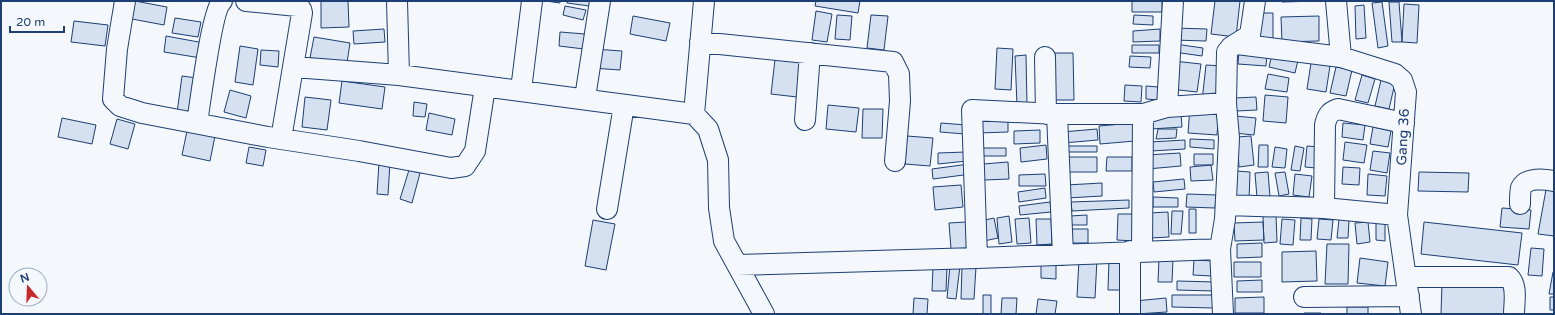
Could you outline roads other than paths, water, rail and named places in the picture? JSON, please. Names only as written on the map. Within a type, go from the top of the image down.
[{"type":"street","points":[[125,1],[117,49],[113,99],[120,106],[142,112],[281,139],[359,151],[451,168],[465,166],[475,151],[485,87]]},
{"type":"street","points":[[197,123],[211,37],[218,6],[222,1]]},
{"type":"street","points":[[246,1],[297,6],[301,9],[302,13],[294,67],[281,139]]},
{"type":"street","points":[[397,1],[399,75]]},
{"type":"street","points":[[520,90],[532,1]]},
{"type":"street","points":[[585,98],[600,1]]},
{"type":"street","points":[[694,114],[704,1]]},
{"type":"street","points":[[1167,107],[1172,1]]},
{"type":"street","points":[[1223,314],[1220,249],[1225,219],[1229,138],[1226,103],[1227,52],[1231,47],[1250,35],[1255,1]]},
{"type":"street","points":[[1336,1],[1342,57]]},
{"type":"street","points":[[700,42],[890,61],[895,66],[899,74],[900,100],[895,161]]},
{"type":"street","name":"Gang 36","points":[[1237,44],[1342,57],[1395,74],[1402,80],[1406,92],[1398,215],[1409,295]]},
{"type":"street","points":[[805,120],[810,53]]},
{"type":"street","points":[[1045,57],[1052,114],[1063,255]]},
{"type":"street","points":[[294,67],[399,75],[485,87],[585,98],[624,105],[694,114],[708,129],[718,160],[719,208],[724,241],[755,295],[764,314]]},
{"type":"street","points":[[978,258],[972,110],[1052,114],[1143,114],[1167,107],[1226,103]]},
{"type":"street","points":[[607,209],[624,105]]},
{"type":"street","points":[[1324,208],[1325,125],[1328,115],[1332,111],[1338,109],[1404,123]]},
{"type":"street","points":[[1130,314],[1136,251],[1143,114]]},
{"type":"street","points":[[1520,204],[1521,188],[1525,183],[1532,180],[1554,181]]},
{"type":"street","points":[[1226,205],[1324,208],[1398,215]]},
{"type":"street","points":[[737,265],[1220,249]]},
{"type":"street","points":[[1304,297],[1409,295],[1509,277],[1515,286],[1514,314]]}]
